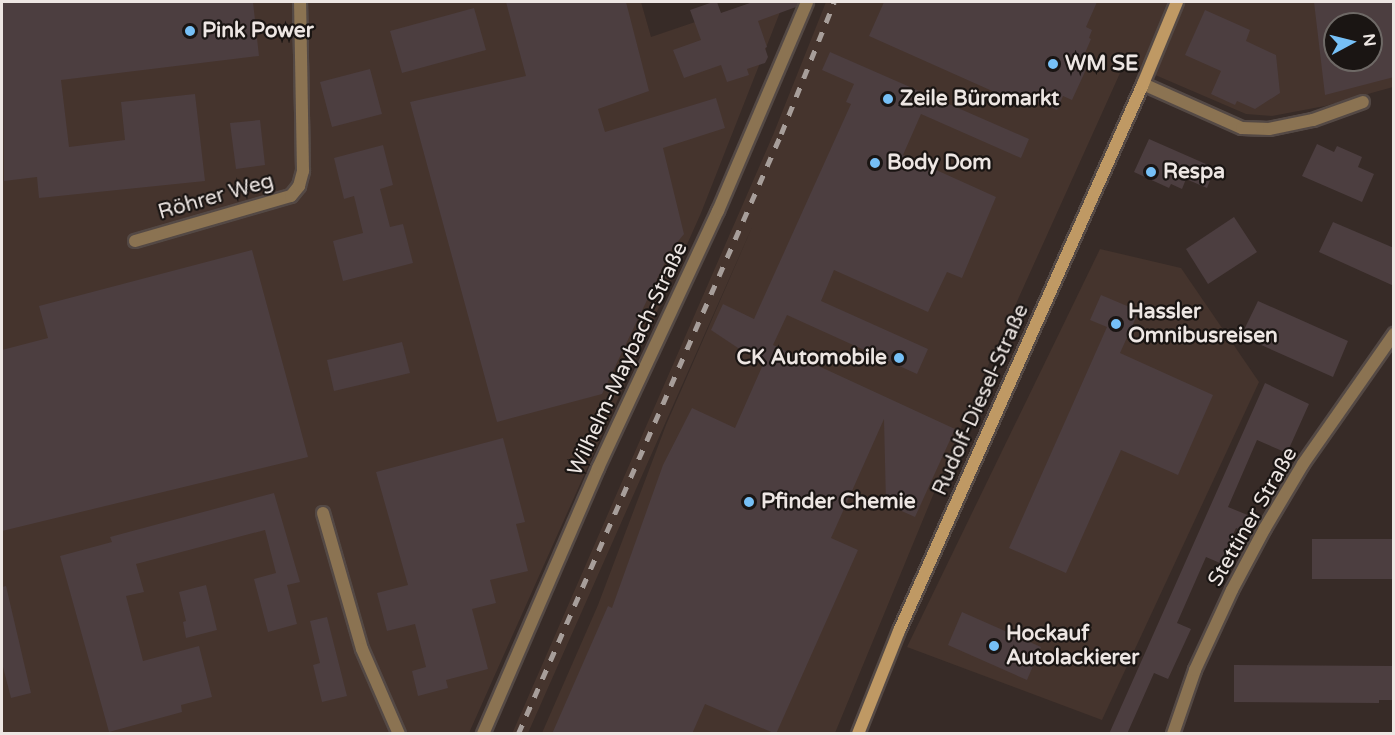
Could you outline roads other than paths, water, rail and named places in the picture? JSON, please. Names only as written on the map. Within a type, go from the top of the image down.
[{"type":"street","name":"Röhrer Weg","points":[[135,241],[291,196],[299,186],[303,171],[300,2]]},
{"type":"street","name":"Wilhelm-Maybach-Straße","points":[[483,734],[598,468],[727,190],[807,2]]},
{"type":"street","name":"Rudolf-Diesel-Straße","points":[[858,734],[899,631],[1143,84],[1177,2]]},
{"type":"street","points":[[1143,84],[1242,128],[1269,129],[1313,120],[1363,102]]},
{"type":"street","name":"Stettiner Straße","points":[[1173,734],[1195,670],[1265,528],[1303,464],[1394,334]]},
{"type":"street","points":[[323,513],[362,648],[399,734]]},
{"type":"railway","points":[[518,734],[781,134],[834,2]]},
{"type":"place","name":"Pink Power","points":[[190,31]]},
{"type":"place","name":"WM SE","points":[[1053,64]]},
{"type":"place","name":"Zeile Büromarkt","points":[[888,99]]},
{"type":"place","name":"Body Dom","points":[[875,163]]},
{"type":"place","name":"Respa","points":[[1151,172]]},
{"type":"place","name":"Hassler Omnibusreisen","points":[[1116,324]]},
{"type":"place","name":"CK Automobile","points":[[899,358]]},
{"type":"place","name":"Pfinder Chemie","points":[[749,502]]},
{"type":"place","name":"Hockauf Autolackierer","points":[[994,646]]}]
